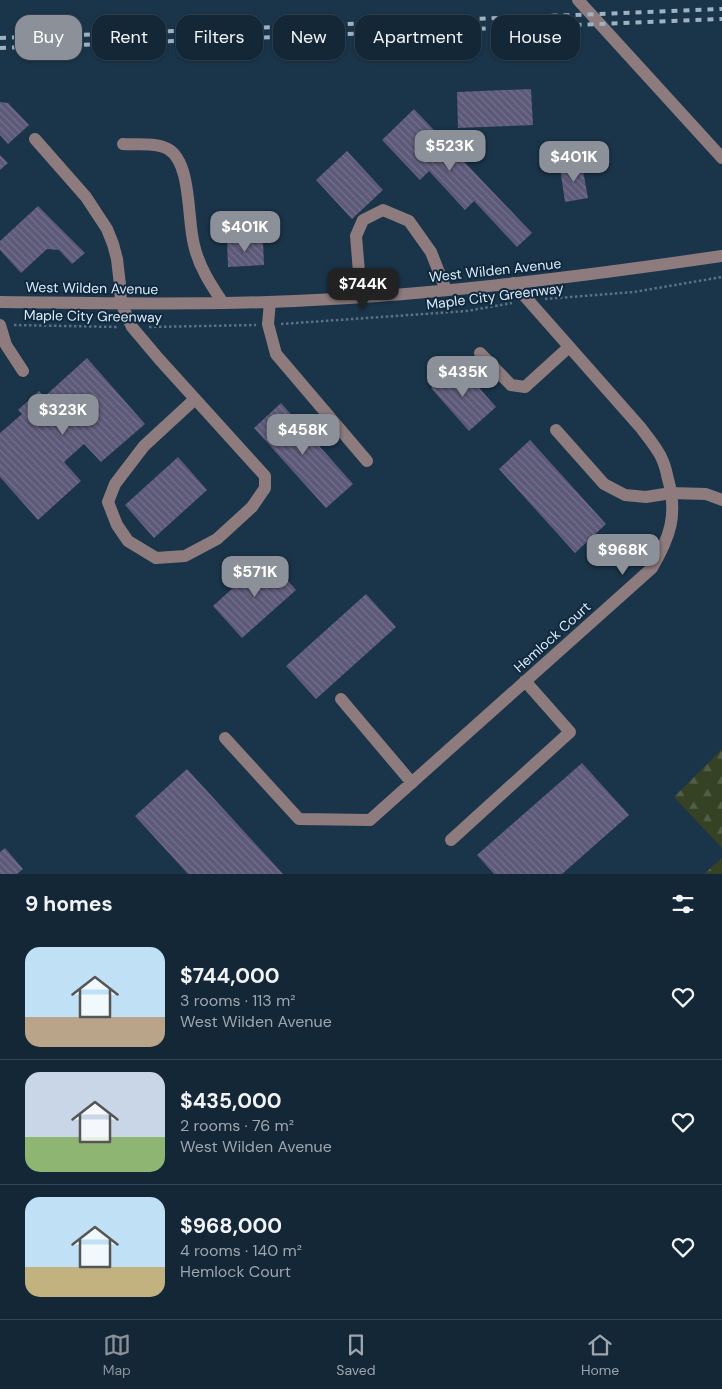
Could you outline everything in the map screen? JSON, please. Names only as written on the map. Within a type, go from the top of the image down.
[{"type":"street","points":[[578,0],[722,158]]},
{"type":"street","points":[[35,139],[86,197],[107,229],[117,259],[121,303],[132,327],[265,476],[265,488],[252,507],[217,539],[186,556],[156,558],[128,541],[117,526],[108,502],[115,484],[144,446],[195,398]]},
{"type":"street","points":[[122,144],[158,145],[168,149],[176,156],[184,174],[194,246],[201,267],[223,303]]},
{"type":"street","points":[[361,296],[356,236],[363,220],[383,210],[409,221],[431,252],[446,290]]},
{"type":"street","name":"West Wilden Avenue","points":[[0,302],[184,304],[270,302],[446,290],[604,273],[722,256]]},
{"type":"street","name":"Hemlock Court","points":[[225,738],[299,819],[370,820],[652,568],[664,546],[670,528],[673,508],[665,468],[658,451],[641,428],[513,283]]},
{"type":"street","points":[[270,302],[268,324],[276,354],[367,461]]},
{"type":"street","points":[[4,325],[6,345],[23,371]]},
{"type":"street","points":[[480,353],[511,385],[525,387],[570,347]]},
{"type":"street","points":[[556,430],[604,484],[624,495],[646,497],[671,493],[706,494],[722,500]]},
{"type":"street","points":[[451,840],[570,732],[525,681]]},
{"type":"street","points":[[341,698],[412,783]]},
{"type":"path","name":"Maple City Greenway","points":[[4,325],[132,327],[268,324],[467,311],[510,303],[634,292],[722,277]]},
{"type":"green space","points":[[722,749],[722,848],[674,797]]},
{"type":"green space","points":[[722,858],[722,874],[704,874]]},
{"type":"building","points":[[531,89],[533,125],[458,128],[457,92]]},
{"type":"building","points":[[0,102],[8,103],[29,125],[8,144],[0,135]]},
{"type":"building","points":[[414,109],[532,233],[517,247],[474,201],[465,210],[429,171],[420,180],[382,140]]},
{"type":"building","points":[[347,151],[383,190],[352,219],[316,180]]},
{"type":"building","points":[[0,155],[8,163],[0,170]]},
{"type":"building","points":[[582,165],[588,198],[565,202],[560,168]]},
{"type":"building","points":[[38,206],[85,253],[72,264],[59,250],[47,249],[21,273],[0,250],[0,241]]},
{"type":"building","points":[[263,240],[264,265],[228,267],[227,241]]},
{"type":"building","points":[[87,358],[145,424],[101,462],[84,444],[64,462],[81,481],[38,520],[0,477],[0,433],[22,414],[18,410],[39,391],[44,397]]},
{"type":"building","points":[[458,364],[496,407],[469,431],[431,388]]},
{"type":"building","points":[[281,403],[353,484],[326,508],[254,428]]},
{"type":"building","points":[[530,440],[606,524],[575,553],[499,469]]},
{"type":"building","points":[[178,457],[207,490],[154,538],[125,505]]},
{"type":"building","points":[[267,557],[296,590],[242,638],[213,606]]},
{"type":"building","points":[[366,594],[396,627],[316,699],[286,666]]},
{"type":"building","points":[[582,763],[629,815],[562,874],[494,874],[477,855]]},
{"type":"building","points":[[187,769],[283,874],[188,874],[135,816]]},
{"type":"building","points":[[5,848],[23,869],[17,874],[0,874],[0,852]]},
{"type":"railway","points":[[0,38],[722,9]]},
{"type":"railway","points":[[0,48],[722,19]]}]
